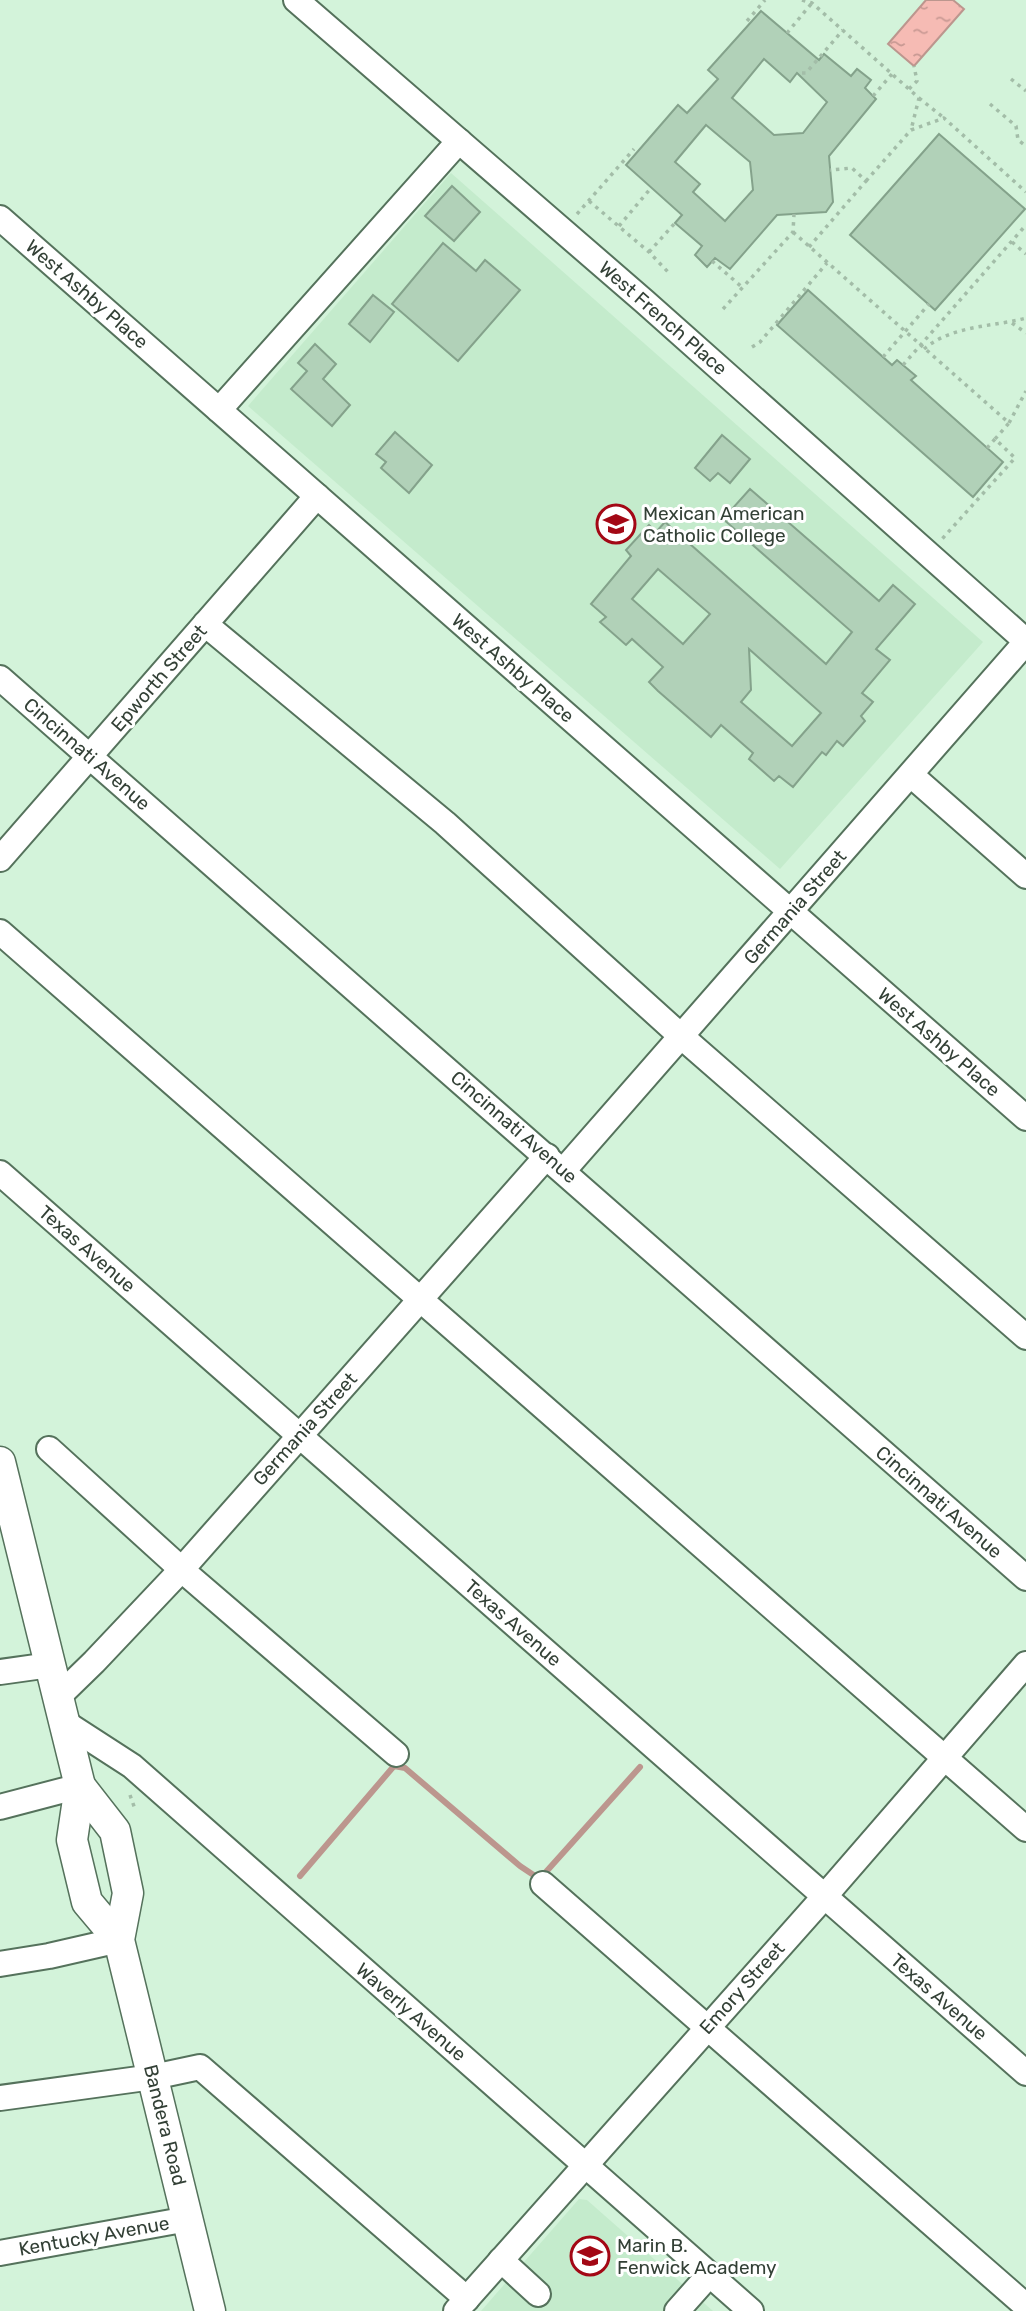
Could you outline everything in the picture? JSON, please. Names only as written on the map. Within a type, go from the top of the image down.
[{"type":"main road","name":"Bandera Road","points":[[0,1462],[7,1518],[50,1665],[79,1786],[72,1840],[87,1902],[119,1940]]},
{"type":"main road","name":"Bandera Road","points":[[79,1786],[115,1831],[128,1893],[119,1940],[210,2311]]},
{"type":"street","name":"West French Place","points":[[296,0],[737,384],[1026,642]]},
{"type":"street","points":[[219,410],[459,141]]},
{"type":"street","name":"West Ashby Place","points":[[0,218],[1026,1118]]},
{"type":"street","name":"Epworth Street","points":[[0,859],[317,496]]},
{"type":"street","points":[[205,625],[445,823],[682,1037],[1026,1337]]},
{"type":"street","name":"Germania Street","points":[[61,1709],[94,1662],[181,1569],[419,1300],[682,1037],[1026,642]]},
{"type":"street","name":"Cincinnati Avenue","points":[[0,678],[1026,1578]]},
{"type":"street","points":[[911,775],[1026,876]]},
{"type":"street","points":[[0,933],[1026,1829]]},
{"type":"street","name":"Texas Avenue","points":[[0,1173],[1026,2073]]},
{"type":"street","points":[[48,1449],[181,1569],[396,1754]]},
{"type":"street","name":"Emory Street","points":[[462,2305],[824,1897],[1026,1664]]},
{"type":"street","points":[[0,1672],[50,1665]]},
{"type":"street","name":"Waverly Avenue","points":[[61,1709],[132,1766],[751,2311]]},
{"type":"street","points":[[0,1807],[79,1786]]},
{"type":"street","points":[[543,1884],[1026,2306]]},
{"type":"street","points":[[0,1964],[119,1940]]},
{"type":"street","points":[[0,2098],[153,2077],[200,2067],[462,2305]]},
{"type":"street","name":"Kentucky Avenue","points":[[0,2253],[188,2219]]},
{"type":"street","points":[[501,2260],[538,2294]]},
{"type":"street","points":[[677,2311],[709,2275]]},
{"type":"path","points":[[747,21],[765,0]]},
{"type":"path","points":[[802,0],[812,3],[1026,192]]},
{"type":"path","points":[[787,33],[812,3]]},
{"type":"path","points":[[802,73],[806,73],[843,30]]},
{"type":"path","points":[[909,89],[918,81],[914,66]]},
{"type":"path","points":[[873,96],[892,74]]},
{"type":"path","points":[[1011,79],[1026,92]]},
{"type":"path","points":[[809,247],[911,130],[919,98]]},
{"type":"path","points":[[990,104],[1016,127],[1018,140],[1026,146]]},
{"type":"path","points":[[911,130],[944,118]]},
{"type":"path","points":[[562,231],[634,149]]},
{"type":"path","points":[[830,170],[852,168],[866,181]]},
{"type":"path","points":[[619,226],[651,188]]},
{"type":"path","points":[[589,201],[649,252],[669,273]]},
{"type":"path","points":[[723,310],[793,232],[794,214]]},
{"type":"path","points":[[649,252],[675,223]]},
{"type":"path","points":[[903,365],[923,347],[1026,225]]},
{"type":"path","points":[[793,232],[1009,423]]},
{"type":"path","points":[[1012,242],[1026,254]]},
{"type":"path","points":[[712,261],[743,288]]},
{"type":"path","points":[[752,347],[760,342],[827,264]]},
{"type":"path","points":[[883,357],[929,304]]},
{"type":"path","points":[[923,347],[963,330],[1026,318]]},
{"type":"path","points":[[1010,322],[1026,333]]},
{"type":"path","points":[[987,448],[1009,423],[1026,391]]},
{"type":"path","points":[[928,555],[1015,458],[995,439]]},
{"type":"shaded area","name":"Mexican American Catholic College","points":[[451,173],[983,642],[780,869],[248,406]]},
{"type":"shaded area","name":"Marin B. Fenwick Academy","points":[[579,2199],[587,2200],[713,2311],[481,2311]]},
{"type":"water","points":[[926,0],[953,0],[964,9],[914,66],[888,44]]},
{"type":"building","points":[[761,11],[819,60],[824,54],[851,76],[857,69],[871,80],[865,88],[876,99],[829,156],[833,202],[826,212],[777,215],[730,269],[715,258],[707,267],[695,255],[702,246],[675,223],[682,215],[626,165],[678,105],[687,113],[718,79],[708,70]],"holes":[[[764,59],[790,82],[797,73],[827,102],[803,133],[774,135],[732,98]],[[706,125],[750,162],[753,190],[725,221],[693,192],[700,184],[675,162]]]},
{"type":"building","points":[[939,134],[1025,209],[935,310],[850,235]]},
{"type":"building","points":[[452,186],[480,212],[454,241],[425,216]]},
{"type":"building","points":[[443,243],[476,271],[485,260],[520,290],[458,361],[392,304]]},
{"type":"building","points":[[808,290],[892,365],[897,360],[916,376],[911,380],[1003,462],[973,497],[777,325]]},
{"type":"building","points":[[373,295],[394,312],[370,342],[349,324]]},
{"type":"building","points":[[315,344],[336,364],[323,379],[350,405],[332,426],[291,389],[307,371],[298,363]]},
{"type":"building","points":[[395,432],[432,465],[409,493],[381,468],[386,462],[376,454]]},
{"type":"building","points":[[722,435],[750,459],[730,483],[718,473],[710,481],[695,468]]},
{"type":"building","points":[[750,489],[879,601],[893,585],[915,604],[876,649],[890,660],[862,693],[873,702],[861,716],[865,721],[843,746],[837,741],[826,755],[822,752],[793,787],[779,776],[774,781],[749,759],[753,753],[721,725],[711,737],[658,691],[649,682],[663,667],[632,639],[626,645],[600,622],[606,617],[591,604],[631,556],[626,550],[649,525],[656,532],[665,522],[826,664],[852,632],[723,519]],"holes":[[[658,569],[710,614],[683,644],[632,599]],[[749,649],[821,713],[792,746],[741,702],[751,690]]]},
{"type":"waterway","points":[[300,1876],[394,1766],[405,1768],[535,1876],[545,1873],[640,1767]]},
{"type":"place","name":"Mexican American Catholic College","points":[[616,524]]},
{"type":"place","name":"Marin B. Fenwick Academy","points":[[590,2256]]}]
